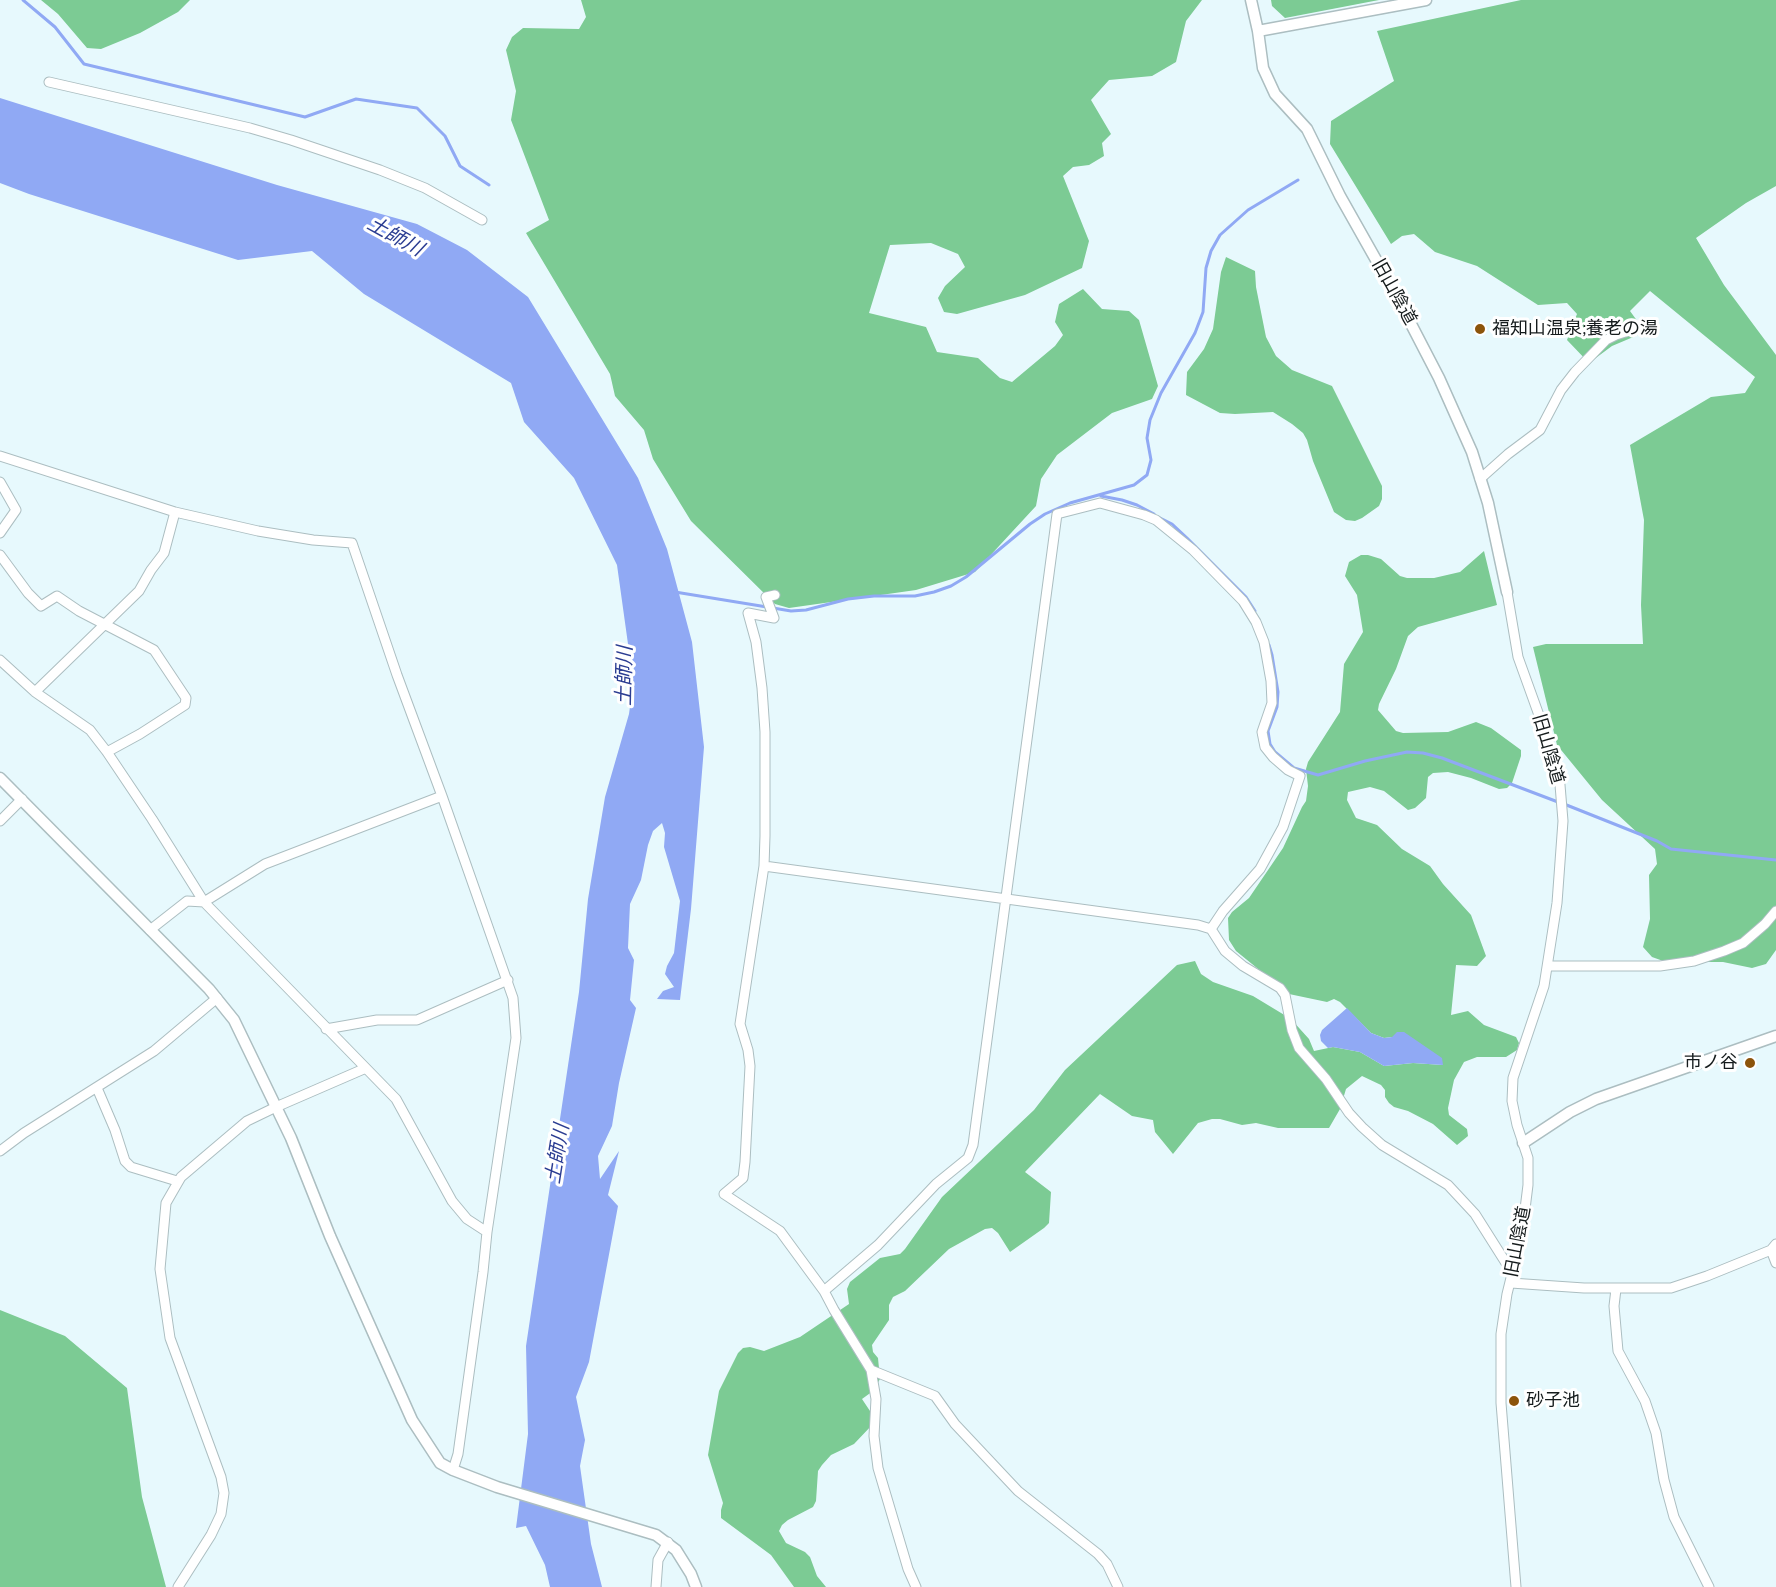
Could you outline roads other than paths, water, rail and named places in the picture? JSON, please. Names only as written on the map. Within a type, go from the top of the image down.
[{"type":"street","name":"旧山陰道","points":[[1251,0],[1263,68],[1275,93],[1307,129],[1340,196],[1397,297],[1439,378],[1472,452],[1488,503],[1518,657],[1549,743],[1560,785],[1563,821],[1557,903],[1548,966],[1544,986],[1513,1078],[1512,1101],[1528,1158],[1528,1185],[1522,1233],[1501,1334],[1501,1403],[1516,1587]]},
{"type":"street","points":[[1258,31],[1426,0]]},
{"type":"street","points":[[49,82],[250,128],[291,140],[381,170],[426,188],[482,220]]},
{"type":"street","points":[[1480,479],[1540,430],[1561,390],[1606,340],[1647,325]]},
{"type":"street","points":[[0,456],[175,512],[258,531],[313,540],[352,543],[513,998],[516,1038],[487,1232],[460,1443],[453,1470]]},
{"type":"street","points":[[0,482],[16,510],[0,533]]},
{"type":"street","points":[[824,1291],[878,1245],[936,1184],[968,1158],[973,1145],[1057,514],[1100,503],[1156,520],[1193,550],[1243,601],[1256,622],[1268,658],[1272,703],[1262,732],[1265,747],[1288,770],[1300,776],[1283,827],[1260,869],[1223,911],[1211,929]]},
{"type":"street","points":[[35,692],[139,591],[164,553],[175,512]]},
{"type":"street","points":[[0,555],[28,593],[42,606],[57,596],[154,650],[186,698],[185,705],[107,752]]},
{"type":"street","points":[[775,595],[766,597],[774,618],[748,613],[756,642],[765,732],[764,866],[740,1024],[750,1066],[745,1162],[743,1178],[724,1194],[780,1232],[824,1291],[871,1371],[876,1399],[874,1436],[878,1468],[916,1587]]},
{"type":"street","points":[[0,660],[35,692],[90,730],[152,819],[204,902],[396,1099],[452,1201],[466,1219],[487,1232]]},
{"type":"street","points":[[0,778],[209,989],[234,1020],[291,1138],[330,1236],[412,1420],[440,1463],[497,1486],[656,1535],[676,1550],[696,1587]]},
{"type":"street","points":[[150,930],[187,901],[204,902],[265,864],[442,796]]},
{"type":"street","points":[[0,821],[22,799]]},
{"type":"street","points":[[764,866],[1198,925],[1211,929],[1225,951],[1243,966],[1280,988],[1285,995],[1292,1030],[1299,1048],[1326,1079],[1349,1113],[1382,1145],[1448,1185],[1474,1214],[1513,1271]]},
{"type":"street","points":[[1548,966],[1660,966],[1694,961],[1743,943],[1776,911]]},
{"type":"street","points":[[326,1029],[377,1020],[417,1020],[508,980]]},
{"type":"street","points":[[0,1151],[24,1133],[154,1051],[217,999]]},
{"type":"street","points":[[1523,1143],[1570,1112],[1596,1099],[1776,1036]]},
{"type":"street","points":[[178,1587],[211,1535],[221,1514],[224,1493],[221,1477],[170,1338],[160,1269],[166,1203],[177,1181],[247,1121],[366,1068]]},
{"type":"street","points":[[97,1088],[115,1130],[124,1161],[131,1167],[177,1181]]},
{"type":"street","points":[[1510,1283],[1616,1289],[1671,1288],[1707,1276],[1773,1247],[1776,1263]]},
{"type":"street","points":[[1616,1289],[1614,1306],[1618,1351],[1648,1409],[1656,1433],[1664,1480],[1674,1517],[1709,1587]]},
{"type":"street","points":[[871,1371],[935,1396],[955,1424],[1018,1491],[1098,1554],[1107,1564],[1118,1587]]},
{"type":"street","points":[[656,1587],[658,1560],[668,1542]]},
{"type":"water","name":"土師川","points":[[0,98],[277,185],[417,224],[467,250],[528,297],[638,478],[667,549],[692,642],[704,747],[691,909],[680,1000],[657,999],[663,991],[674,987],[665,974],[674,953],[680,901],[664,847],[665,833],[662,823],[653,831],[641,880],[630,904],[628,948],[634,960],[630,1000],[636,1008],[612,1126],[598,1156],[600,1179],[619,1151],[608,1195],[618,1206],[589,1362],[576,1397],[585,1440],[580,1466],[591,1544],[602,1587],[550,1587],[545,1565],[526,1526],[516,1528],[528,1434],[526,1346],[579,992],[588,899],[605,797],[629,714],[631,699],[634,666],[628,644],[617,565],[574,478],[524,422],[511,383],[364,294],[312,251],[238,260],[0,183]]},
{"type":"water","points":[[1347,1008],[1371,1033],[1384,1038],[1392,1037],[1397,1032],[1404,1032],[1442,1058],[1443,1065],[1413,1063],[1384,1066],[1360,1052],[1328,1048],[1321,1041],[1322,1030]]},
{"type":"waterway","points":[[23,0],[55,27],[84,64],[305,117],[356,99],[417,108],[445,136],[460,166],[489,185]]},
{"type":"waterway","points":[[773,608],[791,611],[806,610],[848,599],[874,596],[915,596],[951,586],[966,577],[1045,514],[1070,503],[1134,485],[1147,475],[1151,460],[1147,438],[1150,420],[1161,393],[1195,333],[1203,312],[1206,268],[1211,251],[1220,235],[1248,210],[1298,180]]},
{"type":"waterway","points":[[1101,496],[1137,505],[1154,514]]},
{"type":"waterway","points":[[1160,518],[1172,524],[1187,538],[1246,597],[1255,611]]},
{"type":"waterway","points":[[675,592],[767,607]]},
{"type":"waterway","points":[[1269,645],[1278,692],[1277,707],[1268,731],[1270,744],[1275,752],[1294,768],[1318,775],[1407,752],[1423,753],[1558,802]]},
{"type":"waterway","points":[[1564,804],[1657,841],[1671,849],[1776,860]]},
{"type":"place","name":"福知山温泉;養老の湯","points":[[1480,329]]},
{"type":"place","name":"市ノ谷","points":[[1750,1063]]},
{"type":"place","name":"砂子池","points":[[1514,1401]]}]
